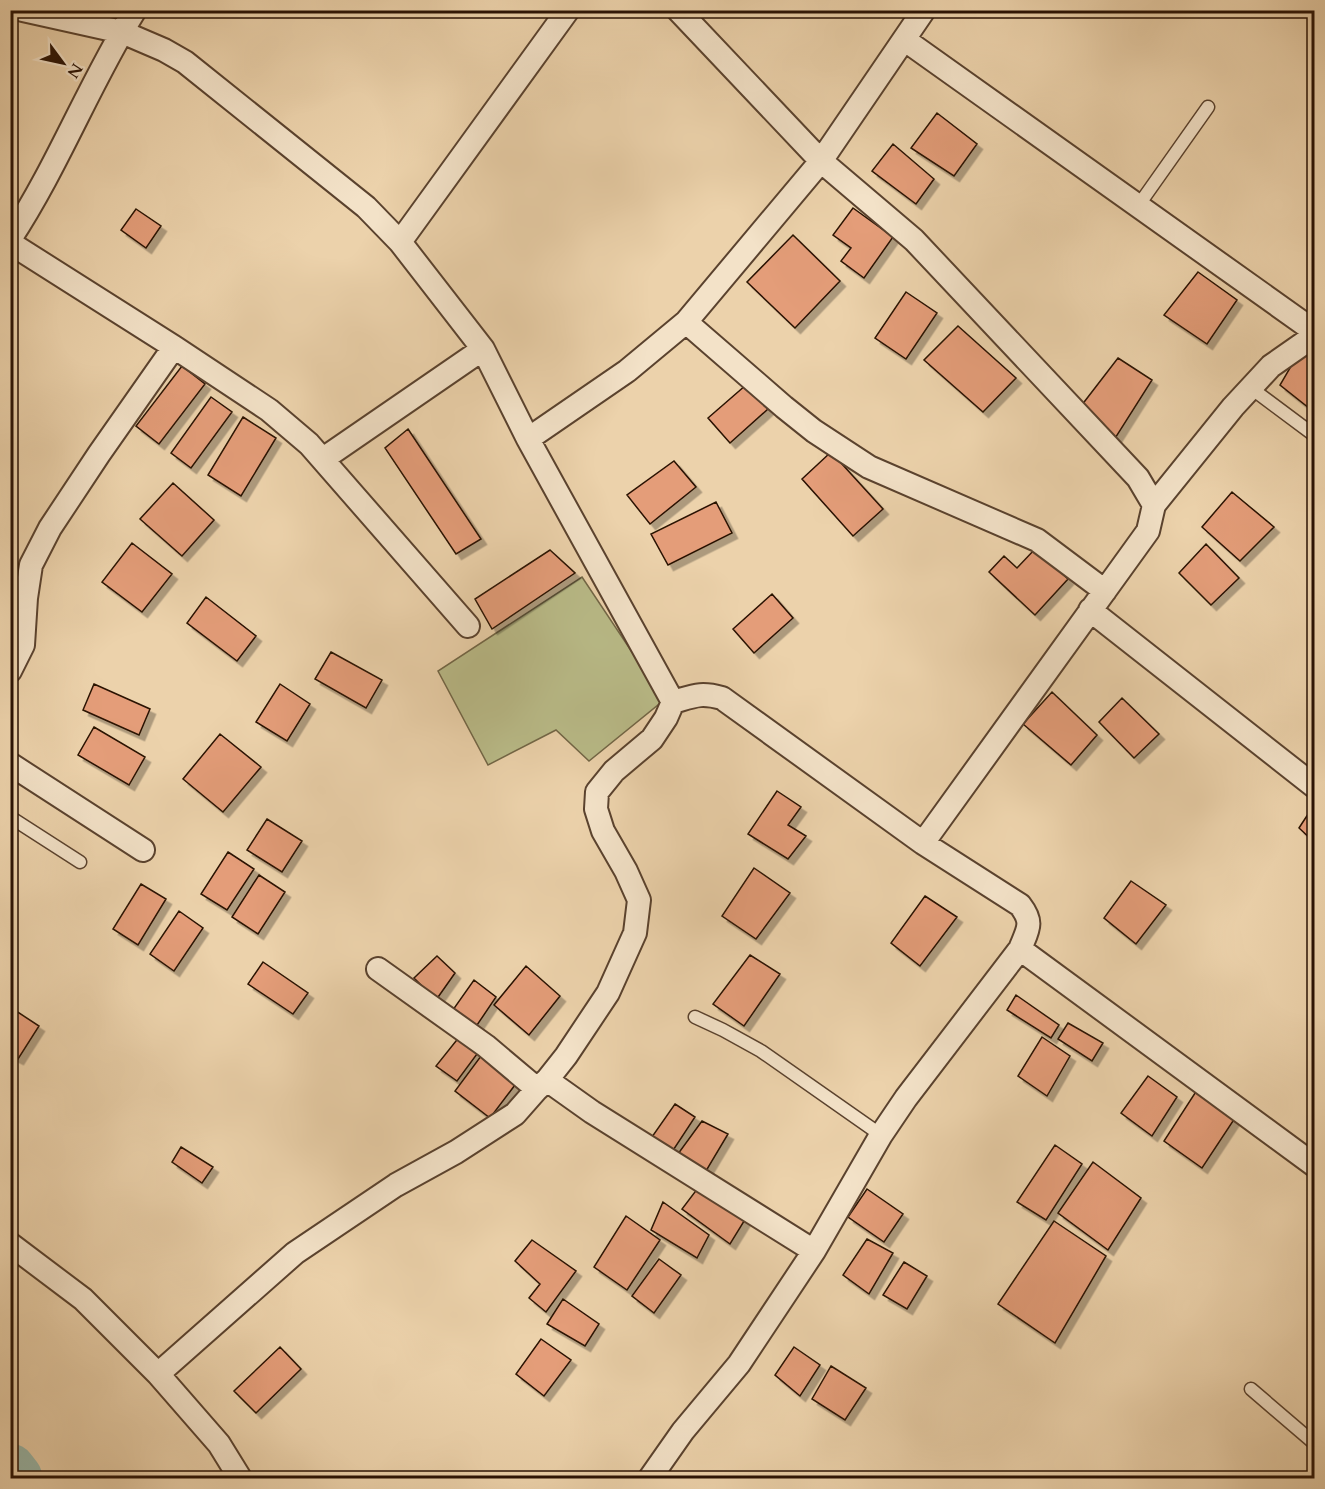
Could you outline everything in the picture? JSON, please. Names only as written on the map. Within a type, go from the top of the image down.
[{"type":"street","points":[[23,10],[122,32],[164,50],[185,62],[366,207],[400,242],[483,349],[528,439],[673,702]]},
{"type":"street","points":[[135,10],[31,208],[10,241],[269,410],[323,459],[468,626]]},
{"type":"street","points":[[400,242],[568,10]]},
{"type":"street","points":[[678,10],[821,161],[915,240],[1138,478],[1154,505]]},
{"type":"street","points":[[528,439],[627,371],[686,322],[821,161],[924,10]]},
{"type":"street","points":[[905,40],[1314,332]]},
{"type":"street","points":[[686,322],[814,431],[869,467],[1037,540],[1105,591]]},
{"type":"street","points":[[923,843],[1148,531],[1154,505],[1233,407],[1271,366],[1314,336]]},
{"type":"street","points":[[10,671],[23,645],[31,565],[50,528],[174,347]]},
{"type":"street","points":[[323,459],[483,349]]},
{"type":"street","points":[[1090,610],[1314,786]]},
{"type":"street","points":[[158,1374],[295,1253],[396,1185],[456,1152],[515,1114],[566,1056],[608,993],[635,933],[639,900],[627,872],[603,831],[596,809],[597,792],[614,771],[652,739],[666,718],[673,702],[697,694],[709,694],[722,698],[923,843],[1020,905],[1029,922],[1020,949],[906,1098],[881,1135],[814,1251],[739,1364],[683,1431],[650,1479]]},
{"type":"street","points":[[10,764],[142,850]]},
{"type":"street","points":[[1020,949],[1314,1165]]},
{"type":"street","points":[[378,969],[542,1084],[601,1118],[814,1251]]},
{"type":"street","points":[[10,1244],[83,1299],[158,1374],[219,1444],[240,1479]]},
{"type":"lane","points":[[1138,206],[1208,106]]},
{"type":"lane","points":[[1251,388],[1314,435]]},
{"type":"lane","points":[[10,817],[80,862]]},
{"type":"lane","points":[[695,1017],[761,1051],[881,1135]]},
{"type":"lane","points":[[1251,1389],[1314,1443]]},
{"type":"green space","points":[[582,577],[664,700],[589,761],[556,730],[488,765],[438,671]]},
{"type":"building","points":[[937,113],[977,144],[954,176],[911,148]]},
{"type":"building","points":[[893,144],[934,179],[916,204],[872,171]]},
{"type":"building","points":[[853,208],[893,237],[864,278],[841,261],[851,248],[833,235]]},
{"type":"building","points":[[136,209],[161,226],[146,248],[121,230]]},
{"type":"building","points":[[793,235],[840,281],[795,328],[747,282]]},
{"type":"building","points":[[1198,272],[1237,300],[1207,344],[1164,315]]},
{"type":"building","points":[[906,292],[937,313],[906,359],[875,338]]},
{"type":"building","points":[[958,326],[1016,378],[983,412],[924,360]]},
{"type":"building","points":[[1301,349],[1314,358],[1314,412],[1280,385]]},
{"type":"building","points":[[1118,358],[1152,380],[1114,440],[1078,410]]},
{"type":"building","points":[[182,366],[205,384],[159,444],[136,426]]},
{"type":"building","points":[[746,385],[768,409],[730,443],[708,418]]},
{"type":"building","points":[[211,397],[232,412],[191,468],[171,453]]},
{"type":"building","points":[[243,417],[276,438],[241,496],[208,475]]},
{"type":"building","points":[[408,429],[481,539],[456,554],[385,448]]},
{"type":"building","points":[[831,452],[883,509],[853,536],[802,479]]},
{"type":"building","points":[[674,461],[696,487],[650,524],[627,495]]},
{"type":"building","points":[[173,483],[214,520],[182,556],[140,519]]},
{"type":"building","points":[[1232,492],[1274,527],[1240,561],[1202,527]]},
{"type":"building","points":[[716,502],[732,533],[668,565],[651,534]]},
{"type":"building","points":[[132,543],[172,574],[142,612],[102,582]]},
{"type":"building","points":[[1206,544],[1239,578],[1211,605],[1179,573]]},
{"type":"building","points":[[1035,549],[1068,579],[1035,615],[989,572],[1004,556],[1017,568]]},
{"type":"building","points":[[550,550],[575,573],[492,629],[475,599]]},
{"type":"building","points":[[772,594],[793,618],[754,653],[733,629]]},
{"type":"building","points":[[206,597],[256,636],[237,661],[187,623]]},
{"type":"building","points":[[331,652],[382,680],[366,708],[315,679]]},
{"type":"building","points":[[94,684],[150,709],[139,735],[83,710]]},
{"type":"building","points":[[280,684],[310,704],[287,741],[256,722]]},
{"type":"building","points":[[1052,692],[1097,735],[1071,765],[1023,724]]},
{"type":"building","points":[[1122,698],[1159,734],[1134,758],[1099,722]]},
{"type":"building","points":[[94,727],[145,757],[129,785],[78,755]]},
{"type":"building","points":[[220,734],[261,767],[223,812],[183,779]]},
{"type":"building","points":[[777,791],[801,807],[788,825],[806,836],[788,859],[748,834]]},
{"type":"building","points":[[1314,805],[1314,842],[1299,828]]},
{"type":"building","points":[[267,819],[302,841],[282,872],[247,850]]},
{"type":"building","points":[[228,852],[254,869],[227,910],[201,894]]},
{"type":"building","points":[[754,868],[790,893],[756,939],[722,916]]},
{"type":"building","points":[[259,875],[285,892],[258,934],[232,917]]},
{"type":"building","points":[[1131,881],[1166,905],[1136,944],[1104,918]]},
{"type":"building","points":[[141,884],[166,899],[138,945],[113,929]]},
{"type":"building","points":[[925,896],[957,917],[920,966],[891,943]]},
{"type":"building","points":[[179,911],[203,928],[174,971],[150,954]]},
{"type":"building","points":[[750,955],[780,974],[744,1026],[713,1004]]},
{"type":"building","points":[[437,956],[455,973],[436,1000],[414,978]]},
{"type":"building","points":[[263,962],[308,993],[293,1014],[248,984]]},
{"type":"building","points":[[526,966],[560,996],[529,1035],[494,1005]]},
{"type":"building","points":[[474,980],[496,997],[473,1031],[450,1014]]},
{"type":"building","points":[[1016,995],[1059,1025],[1051,1038],[1007,1010]]},
{"type":"building","points":[[10,1007],[39,1026],[18,1059],[10,1055]]},
{"type":"building","points":[[1068,1023],[1103,1043],[1092,1061],[1058,1039]]},
{"type":"building","points":[[460,1036],[480,1050],[457,1081],[436,1066]]},
{"type":"building","points":[[1042,1037],[1070,1056],[1047,1096],[1018,1076]]},
{"type":"building","points":[[484,1052],[518,1081],[490,1118],[455,1091]]},
{"type":"building","points":[[1148,1076],[1177,1097],[1152,1136],[1121,1113]]},
{"type":"building","points":[[1197,1090],[1237,1115],[1202,1168],[1164,1141]]},
{"type":"building","points":[[675,1104],[695,1117],[668,1158],[647,1144]]},
{"type":"building","points":[[702,1121],[728,1134],[703,1176],[675,1158]]},
{"type":"building","points":[[1055,1145],[1082,1164],[1046,1220],[1017,1202]]},
{"type":"building","points":[[181,1147],[213,1167],[202,1183],[172,1162]]},
{"type":"building","points":[[1093,1162],[1141,1198],[1108,1250],[1058,1213]]},
{"type":"building","points":[[701,1184],[746,1218],[730,1244],[682,1209]]},
{"type":"building","points":[[867,1189],[903,1214],[884,1242],[848,1217]]},
{"type":"building","points":[[663,1202],[709,1235],[697,1258],[651,1230]]},
{"type":"building","points":[[626,1216],[660,1240],[627,1290],[594,1267]]},
{"type":"building","points":[[1054,1221],[1106,1256],[1055,1343],[998,1304]]},
{"type":"building","points":[[867,1239],[893,1253],[869,1294],[843,1275]]},
{"type":"building","points":[[532,1240],[576,1271],[546,1312],[529,1298],[540,1284],[515,1261]]},
{"type":"building","points":[[659,1259],[681,1275],[654,1313],[632,1296]]},
{"type":"building","points":[[904,1262],[927,1276],[907,1309],[883,1295]]},
{"type":"building","points":[[563,1299],[599,1324],[585,1346],[547,1324]]},
{"type":"building","points":[[541,1339],[571,1360],[544,1396],[516,1374]]},
{"type":"building","points":[[280,1347],[301,1369],[256,1413],[234,1391]]},
{"type":"building","points":[[794,1347],[820,1365],[800,1396],[775,1375]]},
{"type":"building","points":[[831,1366],[866,1388],[845,1420],[812,1399]]},
{"type":"waterway","points":[[10,1469],[17,1478]]}]
